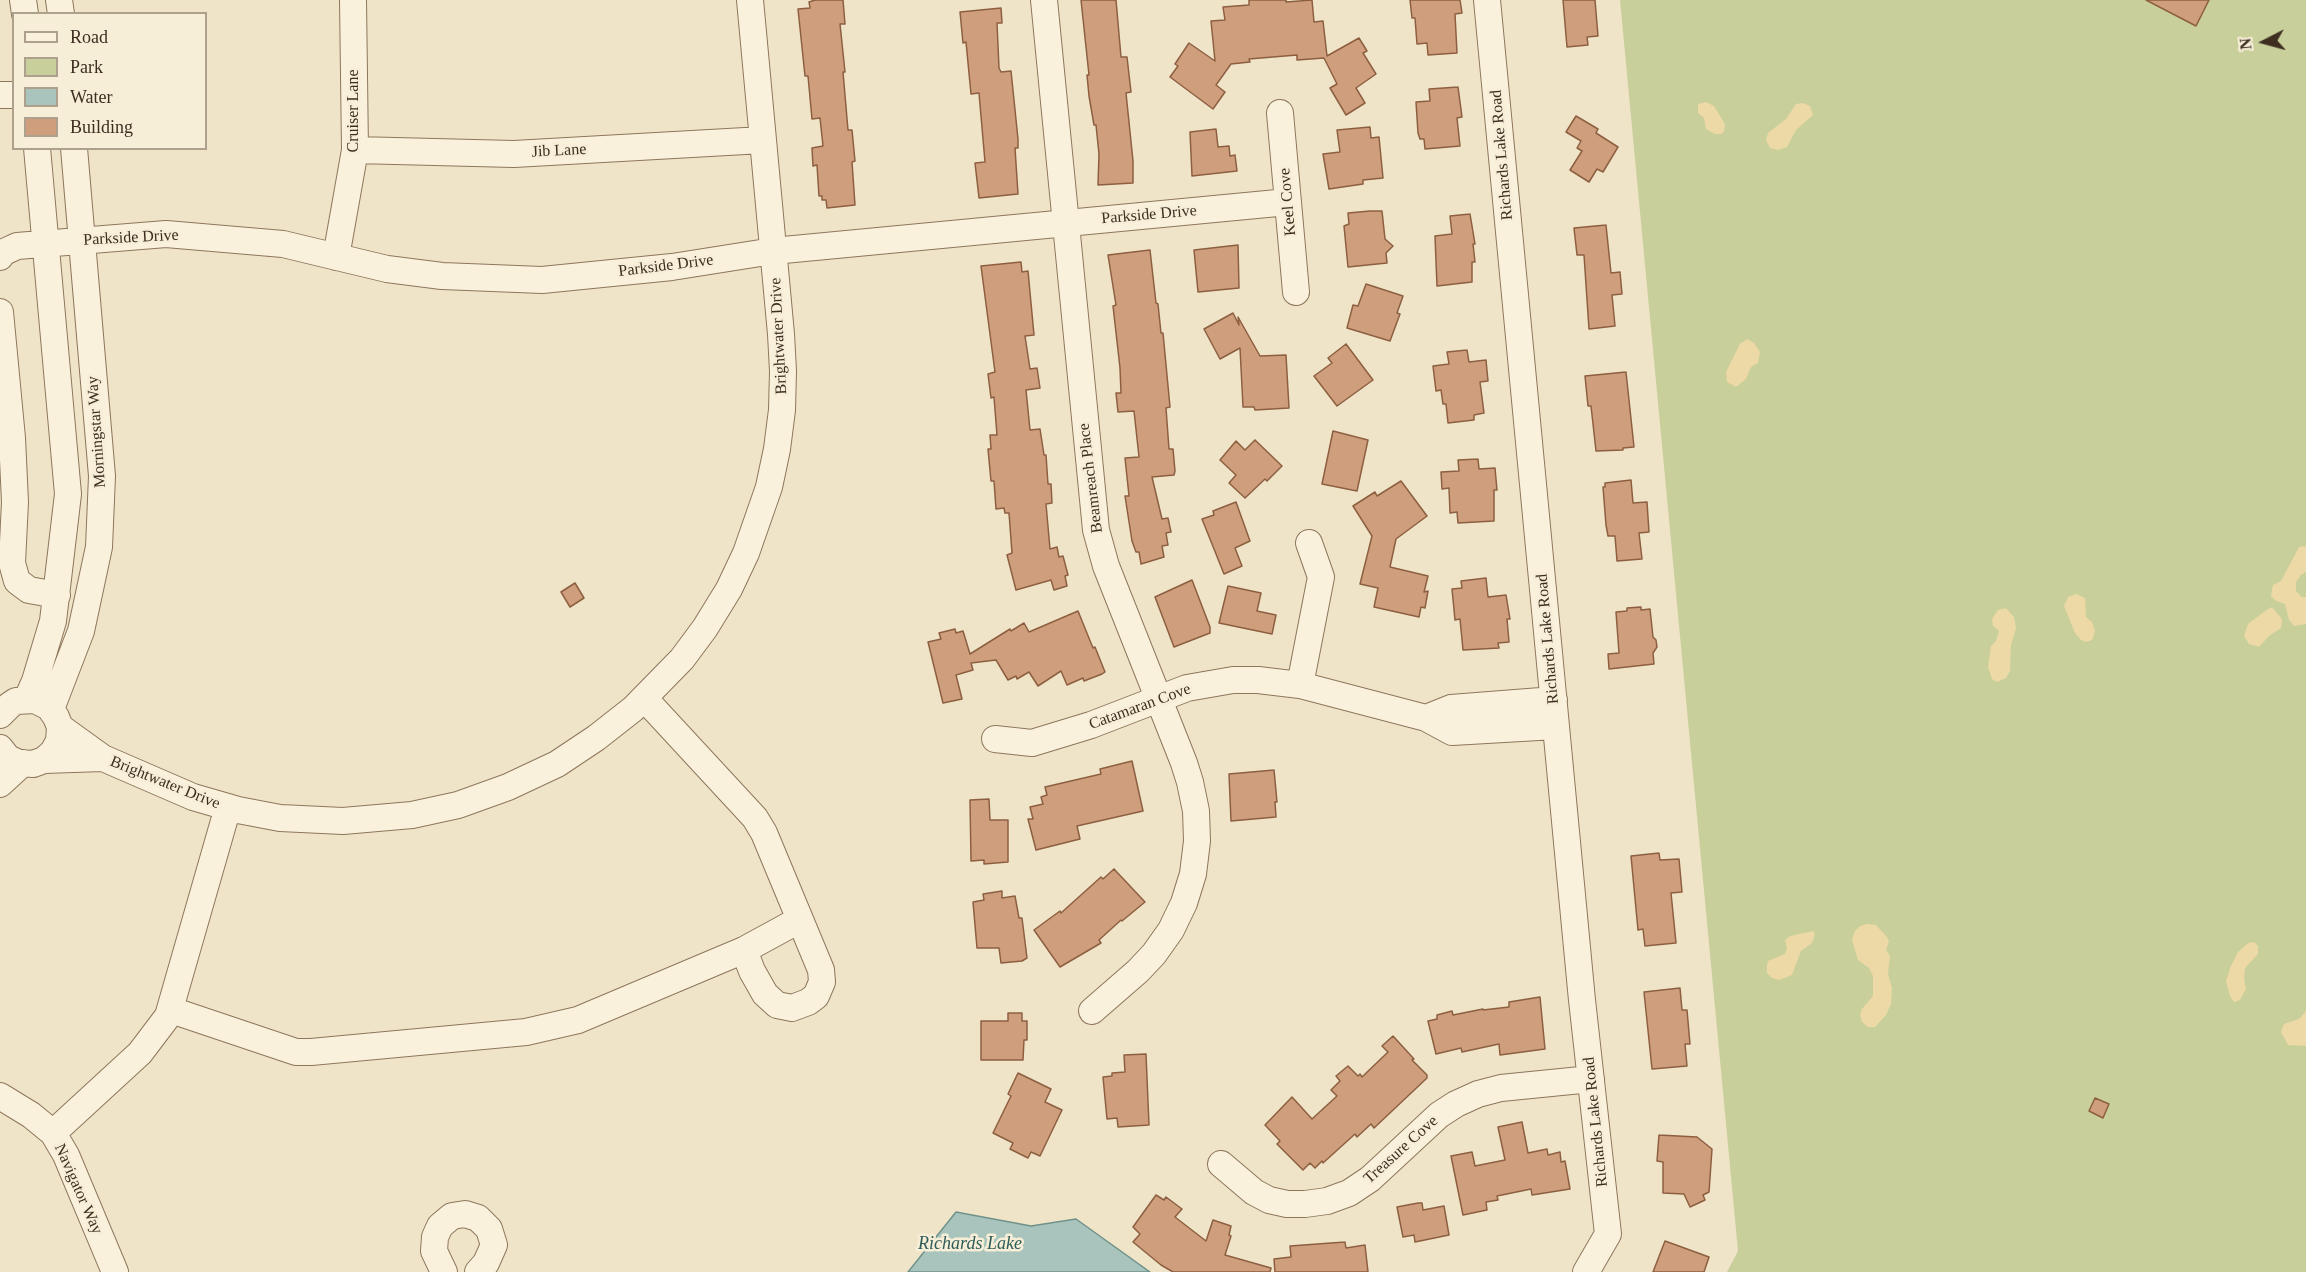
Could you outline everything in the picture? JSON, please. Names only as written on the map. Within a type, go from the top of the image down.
[{"type":"street","name":"Cruiser Lane","points":[[336,257],[356,150],[353,0]]},
{"type":"street","name":"Brightwater Drive","points":[[103,758],[193,797],[280,818],[343,821],[402,816],[458,805],[508,787],[557,764],[596,738],[644,698],[682,659],[705,628],[729,589],[757,526],[769,487],[780,429],[783,371],[750,0]]},
{"type":"street","name":"Beamreach Place","points":[[1044,0],[1096,530],[1106,566],[1190,782],[1196,812],[1197,842],[1193,874],[1184,903],[1171,930],[1154,954],[1138,971],[1092,1011]]},
{"type":"street","name":"Richards Lake Road","points":[[1487,0],[1556,726],[1608,1234],[1586,1272]]},
{"type":"street","name":"Keel Cove","points":[[1280,112],[1296,292]]},
{"type":"street","name":"Jib Lane","points":[[356,150],[514,154],[763,140]]},
{"type":"street","name":"Morningstar Way","points":[[9,705],[35,681],[53,621],[68,494],[37,150]]},
{"type":"street","name":"Morningstar Way","points":[[34,762],[53,752],[59,741],[55,718],[81,631],[99,547],[102,476],[74,150]]},
{"type":"street","name":"Parkside Drive","points":[[0,257],[2,252],[17,246],[165,234],[283,244],[387,269],[442,276],[542,280],[672,267],[773,250],[1288,202]]},
{"type":"street","points":[[0,312],[12,438],[15,502],[12,563],[16,581],[29,590],[57,595]]},
{"type":"street","points":[[1300,685],[1321,577],[1309,543]]},
{"type":"street","name":"Catamaran Cove","points":[[995,739],[1032,743],[1091,725],[1186,688],[1233,680],[1258,680],[1300,685],[1426,718],[1452,732],[1556,726]]},
{"type":"street","points":[[644,698],[755,818],[764,832],[821,970],[822,982],[816,996],[792,1008],[777,1005],[765,994],[752,971],[744,950]]},
{"type":"street","points":[[9,705],[35,700],[103,758]]},
{"type":"street","points":[[1426,718],[1450,708],[1554,700]]},
{"type":"street","points":[[0,748],[8,758],[34,762],[103,758]]},
{"type":"street","points":[[0,784],[34,762]]},
{"type":"street","points":[[53,1133],[140,1053],[171,1010],[228,807]]},
{"type":"street","points":[[171,1010],[296,1052],[526,1032],[578,1020],[744,950],[799,920]]},
{"type":"street","name":"Treasure Cove","points":[[1221,1164],[1254,1192],[1269,1200],[1287,1204],[1327,1201],[1349,1193],[1370,1179],[1439,1115],[1456,1104],[1478,1094],[1501,1088],[1591,1079]]},
{"type":"street","name":"Navigator Way","points":[[0,1096],[31,1115],[53,1133],[66,1155],[115,1272]]},
{"type":"street","points":[[444,1272],[434,1251],[435,1237],[440,1226],[452,1216],[465,1214],[477,1218],[489,1229],[494,1245],[486,1263],[478,1272]]},
{"type":"green space","points":[[1620,0],[2306,0],[2306,1272],[1727,1272],[1738,1251]]},
{"type":"sand","points":[[1706,102],[1714,106],[1725,124],[1724,132],[1721,134],[1715,134],[1706,129],[1704,118],[1698,113],[1698,104]]},
{"type":"sand","points":[[1803,103],[1810,106],[1813,115],[1796,130],[1787,147],[1778,150],[1770,148],[1766,140],[1768,133],[1786,119],[1796,104]]},
{"type":"sand","points":[[1747,339],[1754,343],[1760,352],[1758,363],[1751,367],[1746,379],[1736,387],[1727,382],[1726,372],[1740,344]]},
{"type":"sand","points":[[2306,546],[2306,572],[2296,582],[2296,591],[2302,597],[2306,597],[2306,624],[2294,626],[2289,620],[2285,604],[2276,601],[2271,596],[2273,585],[2281,581],[2299,547]]},
{"type":"sand","points":[[2076,594],[2085,598],[2086,617],[2092,622],[2095,631],[2092,640],[2086,642],[2075,633],[2064,606],[2068,597]]},
{"type":"sand","points":[[2272,607],[2282,619],[2281,628],[2259,647],[2249,644],[2244,636],[2248,624]]},
{"type":"sand","points":[[2006,608],[2014,617],[2016,628],[2011,645],[2010,671],[2006,678],[1997,682],[1992,679],[1988,667],[1991,646],[1996,641],[1999,631],[1993,626],[1992,619],[1998,610]]},
{"type":"sand","points":[[1867,924],[1876,925],[1889,941],[1886,950],[1890,956],[1888,974],[1892,988],[1891,1004],[1886,1015],[1875,1027],[1868,1027],[1862,1022],[1860,1015],[1873,996],[1873,976],[1869,968],[1858,960],[1852,940],[1855,931]]},
{"type":"sand","points":[[1813,931],[1815,934],[1812,943],[1801,951],[1792,975],[1779,980],[1772,978],[1767,973],[1768,961],[1785,954],[1787,948],[1785,940],[1790,936]]},
{"type":"sand","points":[[2254,942],[2258,946],[2258,954],[2245,968],[2246,989],[2240,1000],[2234,1002],[2226,981],[2231,966],[2238,952],[2248,943]]},
{"type":"sand","points":[[2306,1011],[2306,1046],[2288,1045],[2281,1032],[2284,1024],[2299,1019]]},
{"type":"water","name":"Richards Lake","points":[[956,1212],[1031,1226],[1076,1219],[1150,1272],[908,1272]]},
{"type":"building","points":[[843,0],[845,24],[840,24],[848,130],[852,130],[855,161],[852,162],[855,205],[827,208],[826,200],[822,200],[822,196],[819,196],[817,165],[813,166],[812,148],[823,146],[820,118],[812,119],[798,9],[810,8],[809,2]]},
{"type":"building","points":[[1081,0],[1116,0],[1121,57],[1127,57],[1131,92],[1126,93],[1133,183],[1098,185],[1099,154],[1096,125],[1094,125],[1089,96]]},
{"type":"building","points":[[1249,0],[1286,0],[1286,2],[1312,0],[1314,22],[1323,21],[1327,56],[1359,38],[1367,51],[1363,53],[1376,74],[1356,88],[1365,103],[1346,115],[1330,88],[1337,84],[1324,58],[1297,60],[1297,55],[1249,59],[1250,62],[1231,64],[1216,85],[1225,92],[1213,109],[1170,77],[1178,66],[1175,64],[1189,43],[1215,61],[1211,21],[1225,20],[1223,7],[1249,5]]},
{"type":"building","points":[[1410,0],[1460,0],[1462,13],[1455,14],[1457,53],[1428,55],[1427,43],[1417,44],[1415,18],[1412,18]]},
{"type":"building","points":[[1563,0],[1595,0],[1598,36],[1587,37],[1588,45],[1567,47]]},
{"type":"building","points":[[2146,0],[2209,0],[2196,26]]},
{"type":"building","points":[[1001,8],[1002,23],[997,23],[999,68],[1001,72],[1011,71],[1018,139],[1018,148],[1015,148],[1018,194],[979,198],[975,163],[985,162],[979,93],[971,94],[966,42],[963,43],[960,12]]},
{"type":"building","points":[[1458,87],[1462,117],[1457,118],[1460,146],[1425,149],[1424,139],[1420,139],[1418,133],[1416,102],[1430,101],[1429,89]]},
{"type":"building","points":[[1576,116],[1598,129],[1596,133],[1618,147],[1603,172],[1597,169],[1589,182],[1570,170],[1582,151],[1577,148],[1581,141],[1566,132]]},
{"type":"building","points":[[1370,127],[1371,138],[1379,137],[1383,178],[1363,180],[1363,184],[1329,189],[1323,154],[1340,152],[1337,130]]},
{"type":"building","points":[[1216,129],[1218,147],[1229,146],[1230,156],[1235,155],[1237,171],[1192,176],[1190,132]]},
{"type":"building","points":[[1382,211],[1385,239],[1393,246],[1386,253],[1387,263],[1348,267],[1344,226],[1349,224],[1348,213]]},
{"type":"building","points":[[1470,214],[1475,244],[1473,244],[1475,262],[1472,262],[1472,282],[1437,286],[1435,236],[1452,234],[1450,216]]},
{"type":"building","points":[[1606,225],[1611,273],[1620,272],[1622,294],[1612,295],[1615,326],[1589,329],[1584,255],[1577,255],[1574,228]]},
{"type":"building","points":[[1238,245],[1239,288],[1198,292],[1194,250]]},
{"type":"building","points":[[1150,250],[1156,303],[1158,304],[1161,333],[1163,333],[1170,407],[1166,408],[1169,449],[1173,449],[1175,471],[1174,475],[1152,477],[1162,519],[1168,518],[1171,532],[1166,533],[1168,545],[1162,546],[1164,557],[1141,564],[1139,552],[1136,552],[1132,541],[1125,496],[1129,496],[1125,458],[1139,457],[1134,411],[1118,412],[1116,393],[1121,393],[1113,306],[1116,305],[1108,255]]},
{"type":"building","points":[[1021,262],[1022,272],[1028,271],[1034,335],[1025,336],[1030,369],[1037,368],[1040,388],[1026,390],[1030,430],[1040,429],[1044,455],[1046,455],[1048,484],[1051,484],[1052,503],[1046,504],[1050,549],[1057,547],[1059,557],[1063,556],[1068,575],[1065,576],[1067,586],[1054,590],[1051,580],[1016,590],[1007,555],[1012,553],[1009,513],[1005,513],[1004,508],[996,509],[994,481],[991,481],[988,449],[991,449],[990,435],[997,435],[994,397],[991,398],[988,374],[995,372],[981,266]]},
{"type":"building","points":[[1366,284],[1403,296],[1397,313],[1400,314],[1390,341],[1347,328],[1353,305],[1358,306]]},
{"type":"building","points":[[1233,313],[1239,325],[1238,317],[1260,356],[1286,355],[1289,408],[1255,410],[1254,407],[1243,407],[1240,348],[1220,359],[1204,329]]},
{"type":"building","points":[[1346,344],[1373,380],[1337,406],[1314,376],[1332,363],[1328,358]]},
{"type":"building","points":[[1467,350],[1469,362],[1486,360],[1488,381],[1480,382],[1484,413],[1474,415],[1474,420],[1448,423],[1446,404],[1443,404],[1441,390],[1436,391],[1433,366],[1449,364],[1447,352]]},
{"type":"building","points":[[1626,372],[1634,447],[1623,448],[1623,450],[1596,451],[1585,376]]},
{"type":"building","points":[[1333,431],[1368,440],[1357,491],[1322,484]]},
{"type":"building","points":[[1255,440],[1282,466],[1245,498],[1229,483],[1236,475],[1220,460],[1236,441],[1245,450]]},
{"type":"building","points":[[1478,459],[1479,469],[1495,468],[1497,490],[1494,490],[1494,521],[1458,523],[1457,512],[1450,513],[1449,488],[1442,489],[1441,472],[1459,471],[1458,460]]},
{"type":"building","points":[[1631,480],[1633,503],[1647,502],[1649,532],[1639,533],[1642,559],[1617,561],[1615,536],[1608,536],[1603,487],[1605,483]]},
{"type":"building","points":[[1401,481],[1427,516],[1396,539],[1390,567],[1428,576],[1424,592],[1428,591],[1425,608],[1421,607],[1419,617],[1374,607],[1378,588],[1360,584],[1372,536],[1353,506],[1375,492],[1377,496]]},
{"type":"building","points":[[1236,502],[1250,541],[1235,548],[1242,566],[1224,574],[1202,519],[1214,515],[1213,511]]},
{"type":"building","points":[[1486,578],[1488,597],[1506,595],[1510,619],[1507,619],[1509,642],[1498,643],[1499,648],[1463,650],[1460,619],[1455,620],[1452,589],[1462,588],[1461,581]]},
{"type":"building","points":[[1192,580],[1210,627],[1210,633],[1174,647],[1155,597]]},
{"type":"building","points":[[575,583],[584,598],[570,607],[561,592]]},
{"type":"building","points":[[1228,586],[1261,593],[1257,611],[1276,615],[1272,634],[1219,623]]},
{"type":"building","points":[[1641,607],[1641,610],[1650,609],[1653,637],[1657,647],[1653,653],[1654,664],[1609,669],[1608,654],[1619,653],[1616,612]]},
{"type":"building","points":[[1078,611],[1105,672],[1067,685],[1061,671],[1038,686],[1029,672],[1017,679],[1016,676],[1008,680],[996,660],[971,663],[973,670],[956,675],[962,699],[943,703],[928,642],[941,639],[939,633],[955,629],[956,633],[963,631],[970,654],[1024,623],[1029,632]]},
{"type":"building","points":[[1132,761],[1143,811],[1077,826],[1080,839],[1036,850],[1028,819],[1033,819],[1030,807],[1043,804],[1041,797],[1047,795],[1045,787],[1101,774],[1100,769]]},
{"type":"building","points":[[1274,770],[1276,817],[1231,821],[1229,774]]},
{"type":"building","points":[[989,799],[990,820],[1008,820],[1008,862],[984,864],[984,860],[971,861],[970,800]]},
{"type":"building","points":[[1659,853],[1660,860],[1679,859],[1682,892],[1671,893],[1676,943],[1645,946],[1643,929],[1638,930],[1631,856]]},
{"type":"building","points":[[1114,869],[1145,902],[1099,940],[1101,943],[1060,967],[1034,930],[1060,911],[1061,913],[1101,877],[1103,879]]},
{"type":"building","points":[[1002,891],[1002,898],[1015,896],[1019,918],[1022,918],[1027,958],[1022,961],[1001,963],[999,948],[977,948],[973,902],[984,900],[983,894]]},
{"type":"building","points":[[1680,988],[1682,1010],[1687,1010],[1690,1044],[1685,1044],[1687,1066],[1652,1069],[1644,992]]},
{"type":"building","points":[[1540,997],[1545,1049],[1500,1055],[1499,1044],[1462,1052],[1461,1048],[1436,1054],[1428,1021],[1437,1019],[1437,1015],[1452,1011],[1453,1015],[1509,1007],[1509,1002]]},
{"type":"building","points":[[1008,1013],[1022,1013],[1022,1021],[1027,1021],[1027,1040],[1024,1040],[1023,1060],[981,1060],[981,1021],[1008,1021]]},
{"type":"building","points":[[1393,1036],[1427,1075],[1427,1078],[1374,1128],[1371,1124],[1357,1137],[1355,1134],[1323,1163],[1322,1161],[1315,1168],[1310,1163],[1303,1170],[1277,1144],[1280,1141],[1265,1125],[1292,1097],[1312,1119],[1337,1096],[1331,1090],[1340,1081],[1336,1076],[1348,1066],[1362,1077],[1388,1052],[1382,1046]]},
{"type":"building","points":[[1146,1054],[1149,1125],[1118,1127],[1117,1118],[1107,1119],[1103,1077],[1112,1076],[1112,1073],[1125,1072],[1124,1055]]},
{"type":"building","points":[[1018,1073],[1051,1089],[1045,1102],[1062,1110],[1040,1156],[1031,1152],[1028,1158],[1010,1149],[1013,1143],[993,1133],[1011,1096],[1008,1094]]},
{"type":"building","points":[[2095,1098],[2109,1104],[2103,1118],[2089,1111]]},
{"type":"building","points":[[1522,1122],[1528,1153],[1547,1149],[1548,1155],[1560,1152],[1561,1162],[1565,1161],[1570,1189],[1532,1195],[1531,1189],[1497,1196],[1498,1200],[1486,1202],[1487,1210],[1463,1215],[1451,1156],[1472,1152],[1475,1166],[1505,1160],[1498,1127]]},
{"type":"building","points":[[1659,1135],[1697,1137],[1712,1149],[1709,1192],[1703,1195],[1705,1200],[1690,1207],[1684,1194],[1663,1193],[1663,1162],[1657,1161]]},
{"type":"building","points":[[1156,1195],[1164,1200],[1166,1197],[1182,1209],[1175,1217],[1206,1241],[1213,1220],[1231,1226],[1229,1235],[1231,1236],[1225,1255],[1271,1268],[1270,1272],[1173,1272],[1161,1265],[1133,1242],[1140,1234],[1133,1227]]},
{"type":"building","points":[[1422,1203],[1423,1210],[1444,1206],[1449,1235],[1415,1242],[1414,1235],[1403,1237],[1397,1207]]},
{"type":"building","points":[[1665,1241],[1709,1257],[1704,1272],[1653,1272]]},
{"type":"building","points":[[1345,1242],[1346,1248],[1365,1245],[1368,1272],[1275,1272],[1274,1259],[1291,1257],[1290,1246]]}]
